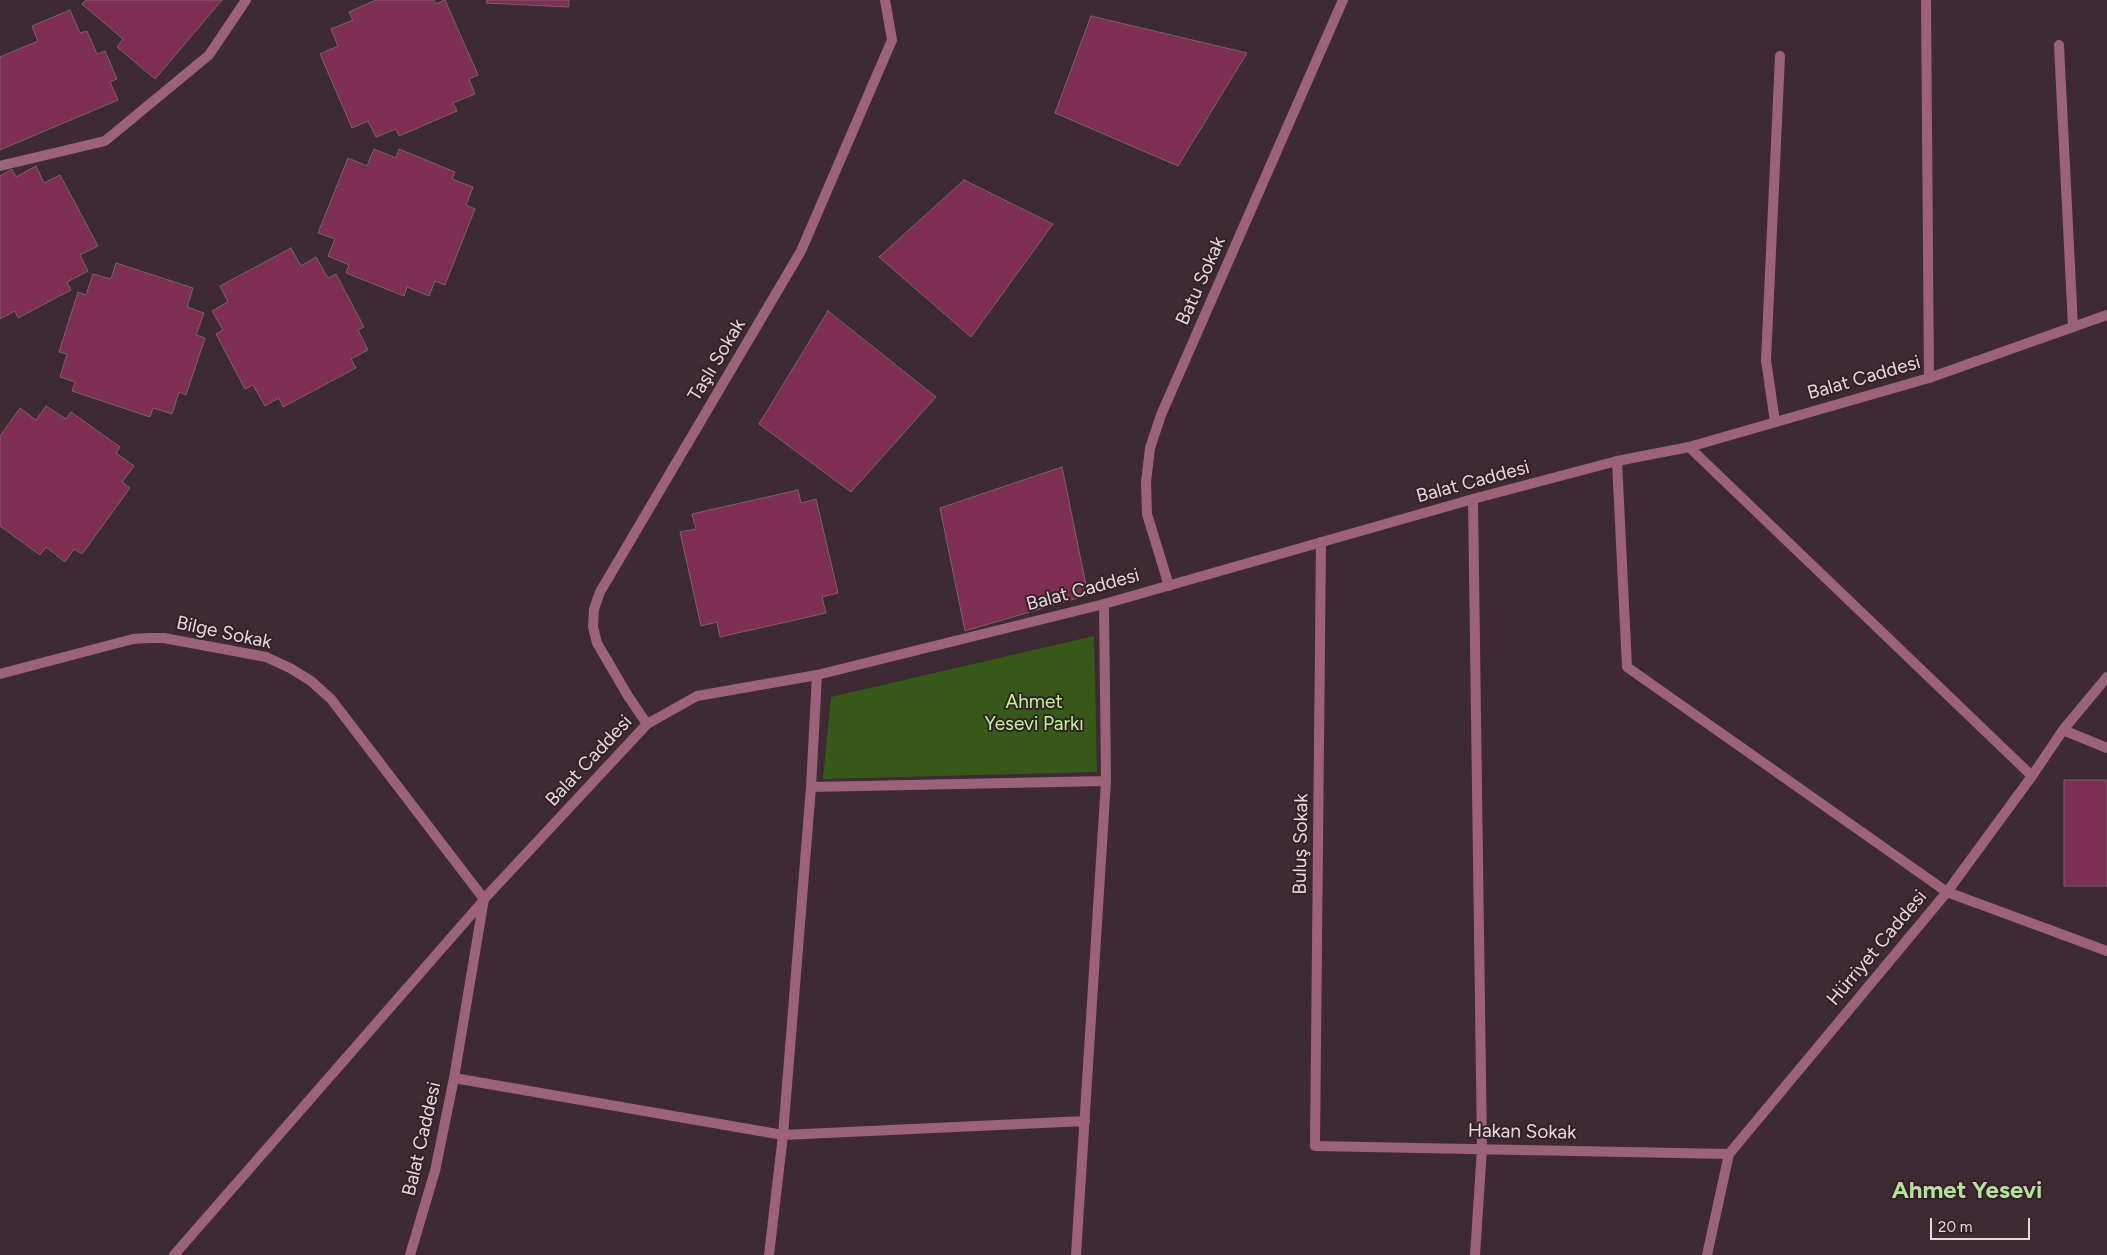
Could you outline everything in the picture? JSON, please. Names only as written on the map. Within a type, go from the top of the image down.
[{"type":"street","points":[[0,166],[105,141],[209,55],[246,0]]},
{"type":"street","name":"Taşlı Sokak","points":[[647,724],[628,696],[597,642],[593,627],[594,608],[600,592],[801,251],[892,40],[885,0]]},
{"type":"street","name":"Batu Sokak","points":[[1169,586],[1147,514],[1146,482],[1150,448],[1165,406],[1343,0]]},
{"type":"street","points":[[1926,0],[1929,378]]},
{"type":"street","points":[[2058,45],[2073,327]]},
{"type":"street","points":[[1775,422],[1766,360],[1780,56]]},
{"type":"street","name":"Balat Caddesi","points":[[410,1255],[434,1171],[454,1078],[484,899],[647,724],[697,696],[817,675],[1104,604],[1473,499],[1617,461],[1689,447],[1929,378],[2107,315]]},
{"type":"street","points":[[1689,447],[2032,776]]},
{"type":"street","points":[[1617,461],[1627,667],[1947,892],[2107,951]]},
{"type":"street","points":[[1473,499],[1482,1149],[1474,1255]]},
{"type":"street","name":"Buluş Sokak","points":[[1315,1146],[1321,542]]},
{"type":"street","points":[[1076,1255],[1106,781],[1104,604]]},
{"type":"street","name":"Bilge Sokak","points":[[0,674],[132,639],[149,638],[164,638],[266,657],[290,668],[312,681],[331,699],[484,899]]},
{"type":"street","points":[[769,1255],[783,1135],[811,787],[817,675]]},
{"type":"street","name":"Hürriyet Caddesi","points":[[1706,1255],[1729,1154],[1947,892],[2032,776],[2063,730],[2107,677]]},
{"type":"street","points":[[2063,730],[2107,748]]},
{"type":"street","points":[[811,787],[1106,781]]},
{"type":"street","points":[[174,1255],[484,899]]},
{"type":"street","points":[[454,1078],[783,1135],[1085,1121]]},
{"type":"street","name":"Hakan Sokak","points":[[1315,1146],[1729,1154]]},
{"type":"green space","name":"Ahmet Yesevi Parkı","points":[[1094,636],[1097,772],[823,779],[831,697]]},
{"type":"building","points":[[86,0],[222,0],[155,79],[117,47],[123,39],[82,4]]},
{"type":"building","points":[[376,0],[434,0],[436,4],[445,0],[478,75],[469,79],[475,94],[453,103],[457,111],[399,136],[396,129],[376,137],[368,121],[352,128],[320,54],[338,46],[331,29],[353,20],[349,12]]},
{"type":"building","points":[[487,0],[569,0],[569,7],[486,3]]},
{"type":"building","points":[[70,10],[80,33],[87,31],[97,54],[105,51],[117,79],[110,82],[118,100],[0,150],[0,57],[38,41],[32,26]]},
{"type":"building","points":[[1091,16],[1247,53],[1178,166],[1055,113]]},
{"type":"building","points":[[374,149],[396,158],[399,149],[455,172],[452,179],[473,187],[466,205],[475,209],[445,285],[435,281],[429,296],[407,287],[404,296],[346,273],[349,265],[328,256],[335,239],[318,233],[348,158],[367,166]]},
{"type":"building","points":[[36,166],[44,183],[60,175],[98,246],[80,255],[88,271],[67,282],[71,290],[18,318],[15,311],[0,319],[0,176],[12,169],[16,177]]},
{"type":"building","points":[[964,180],[1053,224],[971,337],[879,257]]},
{"type":"building","points":[[291,248],[301,266],[316,257],[328,278],[336,274],[364,327],[358,330],[368,350],[351,359],[356,368],[283,407],[279,398],[265,406],[253,385],[245,389],[216,334],[223,330],[212,311],[228,302],[220,286]]},
{"type":"building","points":[[116,263],[193,288],[187,307],[204,313],[196,335],[205,338],[186,395],[179,392],[172,414],[153,408],[150,417],[72,391],[75,382],[60,377],[67,354],[59,352],[78,292],[86,295],[93,274],[111,279]]},
{"type":"building","points":[[828,311],[936,397],[851,492],[759,424]]},
{"type":"building","points":[[46,406],[66,419],[71,412],[120,447],[116,453],[134,466],[122,482],[130,488],[82,554],[74,549],[65,562],[46,547],[40,555],[0,526],[0,436],[20,408],[36,420]]},
{"type":"building","points":[[1062,467],[1088,595],[965,631],[940,508]]},
{"type":"building","points":[[798,490],[801,503],[816,499],[838,593],[822,597],[826,613],[720,637],[717,622],[701,626],[680,532],[696,529],[692,514]]},
{"type":"building","points":[[2064,780],[2107,780],[2107,886],[2064,886]]},
{"type":"district","name":"Ahmet Yesevi","points":[[1967,1191]]}]
